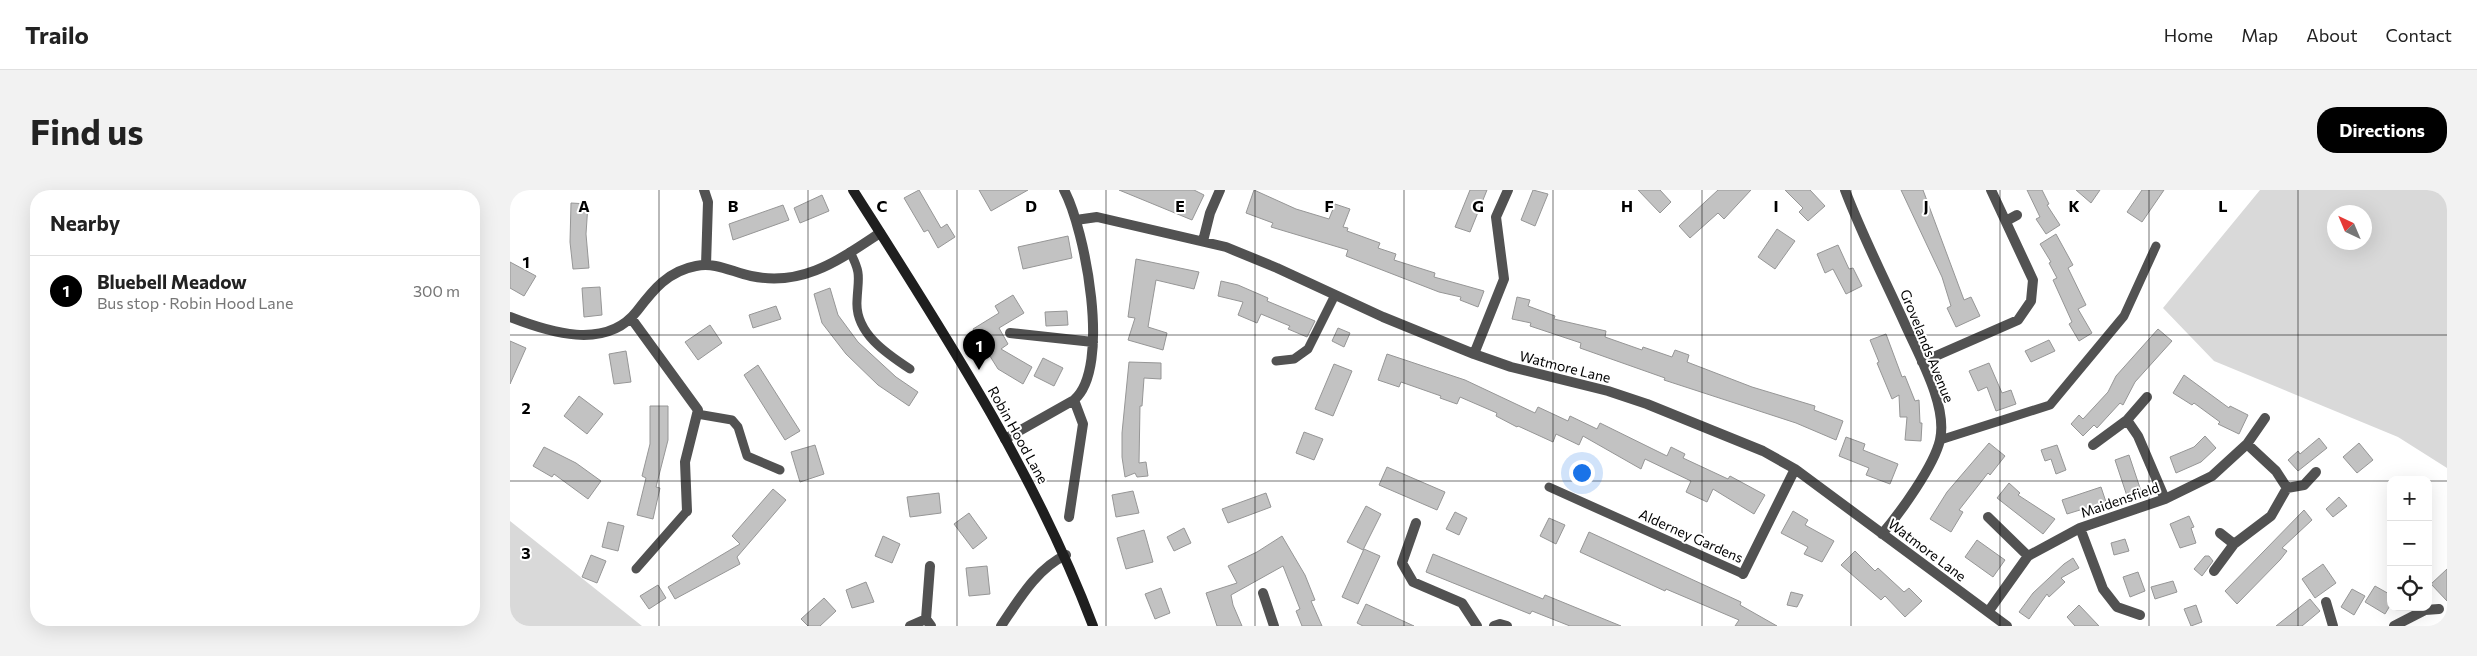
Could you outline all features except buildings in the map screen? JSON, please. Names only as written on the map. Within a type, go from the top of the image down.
[{"type":"main road","name":"Robin Hood Lane","points":[[853,190],[945,335],[1005,439],[1066,555],[1093,626]]},
{"type":"street","points":[[704,190],[708,202],[706,265]]},
{"type":"street","points":[[1005,439],[1074,400],[1083,391],[1087,382],[1093,342],[1089,280],[1076,220],[1064,190]]},
{"type":"street","points":[[1203,241],[1210,213],[1220,190]]},
{"type":"street","points":[[1474,354],[1504,279],[1496,217],[1508,190]]},
{"type":"street","name":"Grovelands Avenue","points":[[1845,190],[1922,362],[1940,415],[1940,440],[1933,460],[1882,534]]},
{"type":"street","points":[[1922,362],[2018,320],[2031,301],[2034,280],[1991,190]]},
{"type":"street","points":[[2006,220],[2017,215]]},
{"type":"street","name":"Watmore Lane","points":[[1076,220],[1097,217],[1203,241],[1249,256],[1335,295],[1510,368],[1608,392],[1647,404],[1763,451],[1795,469],[2007,626]]},
{"type":"street","points":[[510,317],[551,332],[570,335],[599,334],[631,318],[648,296],[668,277],[695,266],[724,267],[764,278],[793,278],[816,271],[880,233]]},
{"type":"street","points":[[631,318],[698,410],[685,462],[687,511]]},
{"type":"street","points":[[1010,333],[1093,342]]},
{"type":"street","points":[[2093,445],[2126,420],[2147,397]]},
{"type":"street","points":[[1069,517],[1083,424],[1074,400]]},
{"type":"street","name":"Maidensfield","points":[[1988,612],[2028,556],[2080,528],[2165,499],[2212,476],[2248,444],[2265,418]]},
{"type":"street","points":[[2126,420],[2138,436],[2165,499]]},
{"type":"street","points":[[2248,444],[2276,471],[2287,488]]},
{"type":"street","name":"Alderney Gardens","points":[[1743,574],[1795,469]]},
{"type":"street","points":[[2287,488],[2304,485],[2316,472]]},
{"type":"street","points":[[2214,571],[2234,544],[2271,516],[2287,488]]},
{"type":"street","points":[[1988,517],[2028,556]]},
{"type":"street","points":[[1416,523],[1402,563],[1413,582],[1462,603],[1477,626]]},
{"type":"street","points":[[2080,528],[2103,589],[2117,607],[2140,615]]},
{"type":"street","points":[[2220,533],[2234,544]]},
{"type":"street","points":[[1001,626],[1025,591],[1047,566],[1066,555]]},
{"type":"street","points":[[910,626],[929,623],[930,566]]},
{"type":"street","points":[[1263,593],[1274,626]]},
{"type":"street","points":[[2326,602],[2333,626]]},
{"type":"street","points":[[2432,608],[2439,609]]},
{"type":"street","points":[[2394,626],[2420,611]]},
{"type":"street","points":[[1494,626],[1500,624],[1507,626]]},
{"type":"lane","points":[[1940,440],[2050,405],[2124,316],[2156,246]]},
{"type":"lane","points":[[850,252],[859,273],[858,308],[864,328],[889,355],[910,369]]},
{"type":"lane","points":[[1276,361],[1294,359],[1308,350],[1335,295]]},
{"type":"lane","points":[[697,414],[732,420],[738,427],[747,456],[780,470]]},
{"type":"lane","name":"Alderney Gardens","points":[[1550,487],[1743,574]]},
{"type":"lane","points":[[636,569],[687,511]]},
{"type":"shaded area","points":[[2260,190],[2447,190],[2447,468],[2398,437],[2214,361],[2163,308]]},
{"type":"shaded area","points":[[510,521],[642,626],[510,626]]},
{"type":"place","name":"Bluebell Meadow","points":[[979,370]]}]
